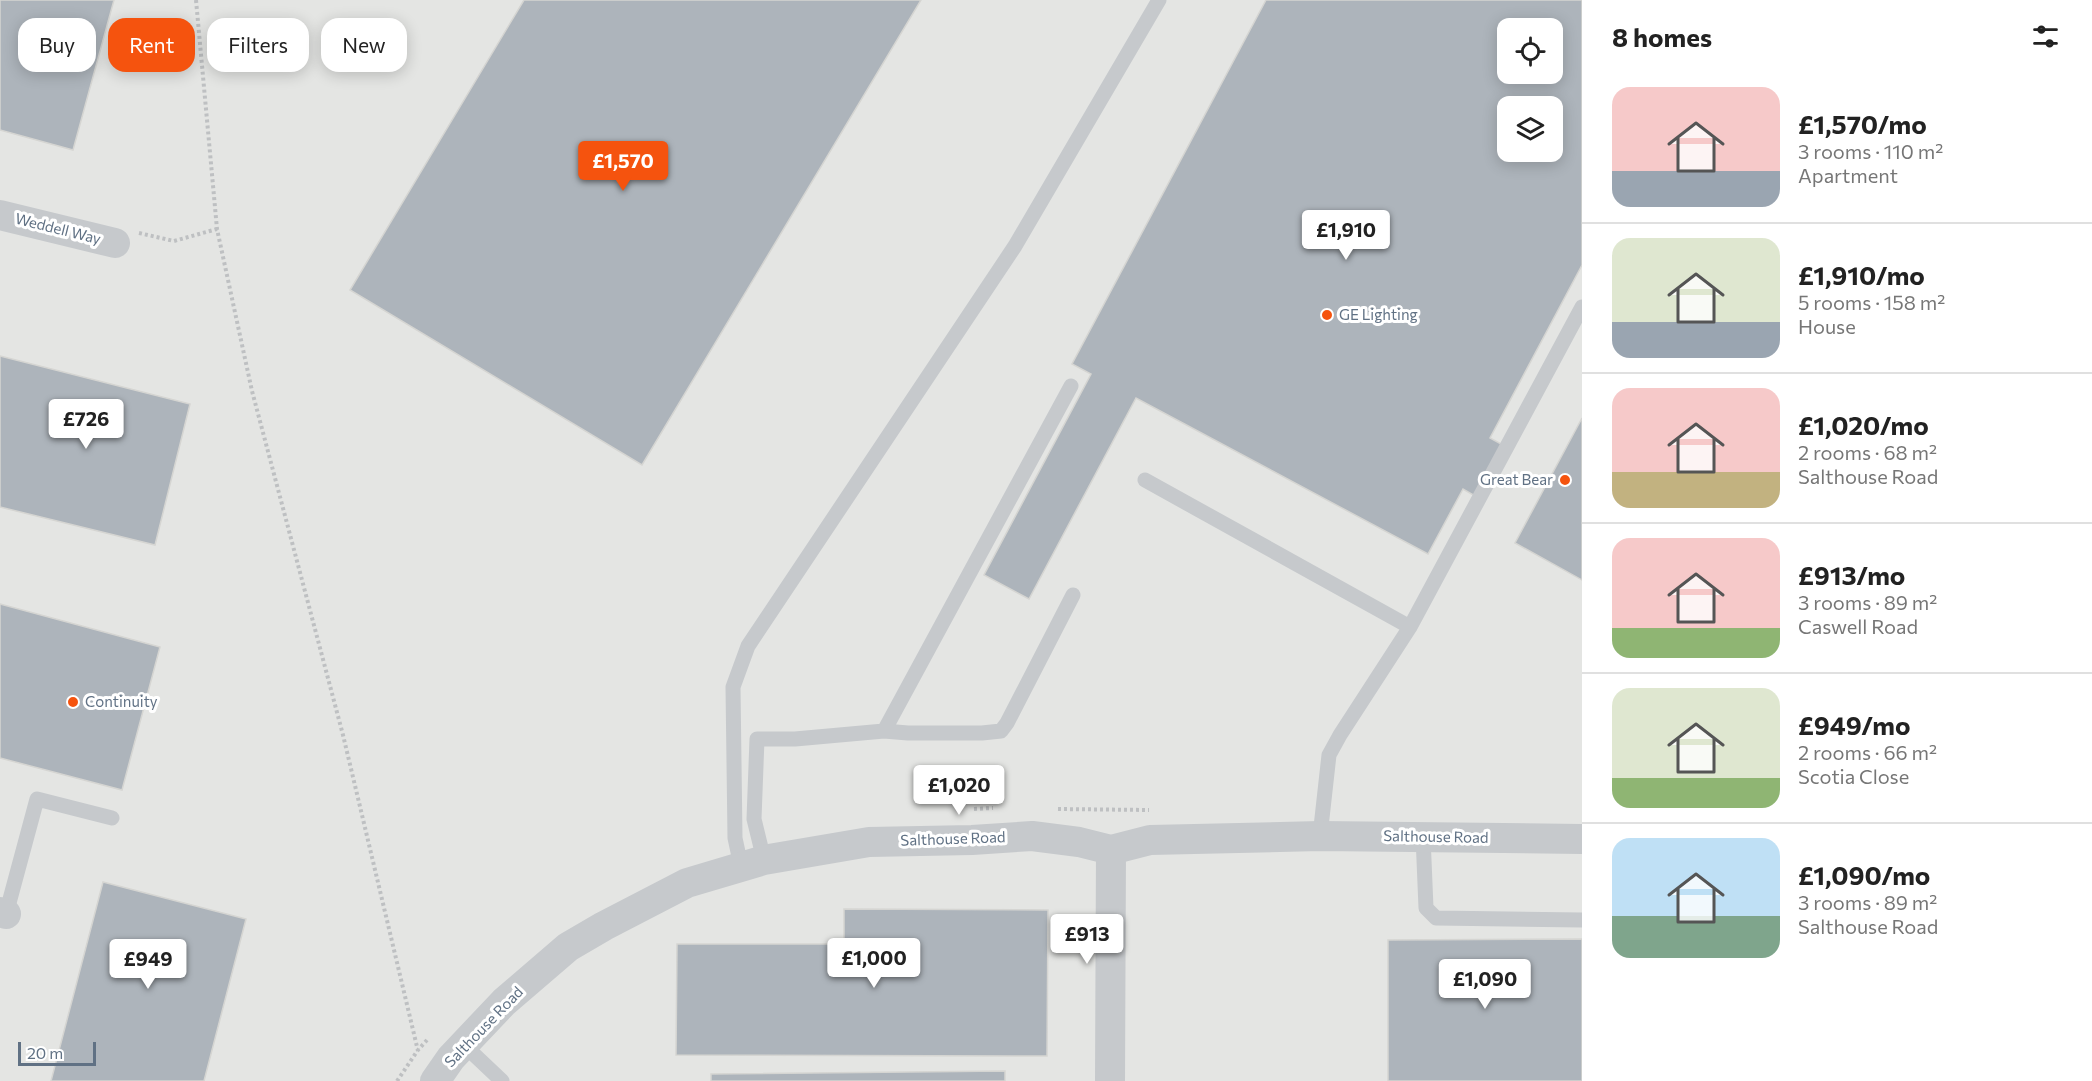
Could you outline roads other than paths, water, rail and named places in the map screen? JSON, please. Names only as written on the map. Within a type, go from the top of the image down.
[{"type":"street","name":"Weddell Way","points":[[0,215],[115,243]]},
{"type":"street","name":"Salthouse Road","points":[[435,1081],[451,1058],[504,1002],[568,947],[687,883],[752,863],[869,842],[1032,836],[1079,842],[1111,850],[1150,840],[1320,836],[1582,839]]},
{"type":"street","points":[[1110,1081],[1111,850]]},
{"type":"lane","points":[[752,863],[735,837],[733,687],[748,646],[1015,246],[1159,0]]},
{"type":"lane","points":[[1320,836],[1329,754],[1410,627],[1582,307]]},
{"type":"lane","points":[[884,731],[1071,386]]},
{"type":"lane","points":[[1144,480],[1410,627]]},
{"type":"lane","points":[[752,863],[757,739],[795,739],[884,731],[908,733],[1001,731],[1073,595]]},
{"type":"lane","points":[[3,913],[37,799],[112,818]]},
{"type":"lane","points":[[1423,836],[1426,908],[1436,918],[1582,920]]},
{"type":"lane","points":[[464,1045],[502,1081]]},
{"type":"place","name":"GE Lighting","points":[[1327,315]]},
{"type":"place","name":"Great Bear","points":[[1565,480]]},
{"type":"place","name":"Continuity","points":[[73,702]]}]
